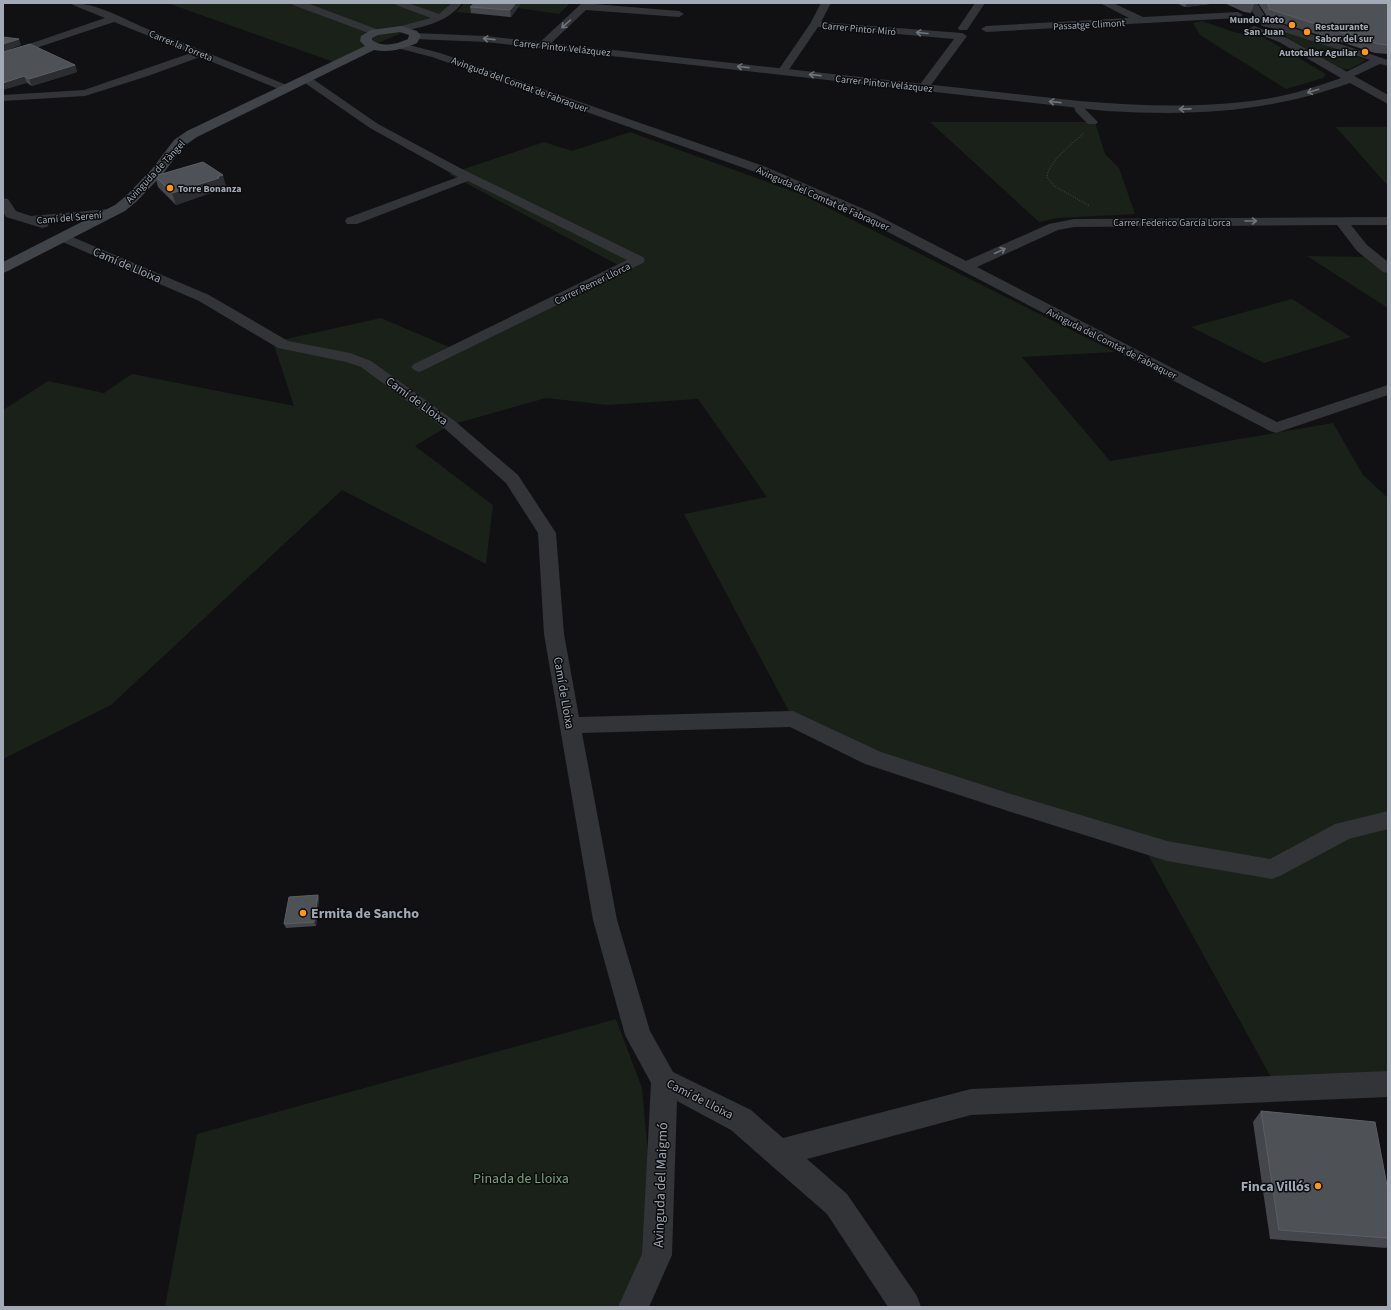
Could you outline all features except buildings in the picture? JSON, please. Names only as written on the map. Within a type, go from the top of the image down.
[{"type":"main road","points":[[401,29],[413,33],[414,39],[401,46],[386,48],[373,46],[369,44],[366,39],[375,32],[401,29]]},
{"type":"main road","name":"Avinguda de Tàngel","points":[[3,268],[109,214],[130,199],[157,172],[179,143],[192,134],[373,46]]},
{"type":"street","name":"Carrer la Torreta","points":[[76,3],[285,88]]},
{"type":"street","points":[[297,3],[375,32]]},
{"type":"street","points":[[399,3],[439,17]]},
{"type":"street","points":[[401,29],[430,22],[453,10],[457,3]]},
{"type":"street","points":[[815,24],[826,3]]},
{"type":"street","points":[[924,87],[971,35],[980,3]]},
{"type":"street","points":[[1105,3],[1143,21]]},
{"type":"street","points":[[1251,23],[1260,16],[1252,3]]},
{"type":"street","points":[[543,45],[587,5],[679,14]]},
{"type":"street","points":[[1220,6],[1388,100]]},
{"type":"street","points":[[3,56],[115,18]]},
{"type":"street","name":"Passatge Climont","points":[[971,35],[1193,18],[1251,23]]},
{"type":"street","points":[[1251,23],[1278,26],[1384,61]]},
{"type":"street","name":"Carrer Pintor Miró","points":[[782,72],[815,24],[971,35]]},
{"type":"street","name":"Carrer Pintor Velázquez","points":[[414,39],[486,39],[1079,105],[1138,109],[1196,109],[1273,102],[1298,96],[1348,77]]},
{"type":"street","name":"Avinguda del Comtat de Fabraquer","points":[[414,39],[436,55]]},
{"type":"street","name":"Avinguda del Comtat de Fabraquer","points":[[401,46],[436,55],[762,170],[868,216],[1276,428],[1388,390]]},
{"type":"street","points":[[3,98],[85,93],[202,53]]},
{"type":"street","points":[[1348,77],[1384,61]]},
{"type":"street","name":"Carrer Remer Llorca","points":[[306,78],[374,126],[468,177],[638,260],[419,367]]},
{"type":"street","points":[[1079,105],[1080,110],[1092,122]]},
{"type":"street","points":[[352,221],[468,177]]},
{"type":"street","name":"Camí del Serení","points":[[3,202],[11,214],[30,220],[67,236]]},
{"type":"street","name":"Camí del Serení","points":[[30,220],[109,214]]},
{"type":"street","points":[[1341,221],[1362,248],[1388,269]]},
{"type":"street","name":"Carrer Federico García Lorca","points":[[965,267],[1054,227],[1074,223],[1388,221]]},
{"type":"street","name":"Camí de Lloixa","points":[[67,236],[204,298],[283,344],[350,358],[366,364],[450,425],[512,479],[547,533],[554,634],[605,920],[638,1035],[664,1081],[740,1120],[836,1204],[906,1307]]},
{"type":"street","points":[[570,725],[793,719],[873,758],[1011,803],[1167,851],[1272,869],[1343,831],[1388,820]]},
{"type":"street","name":"Avinguda del Maigmó","points":[[633,1307],[657,1254],[664,1081]]},
{"type":"street","points":[[779,1153],[971,1102],[1388,1084]]},
{"type":"path","points":[[1092,122],[1090,126],[1056,160],[1047,171],[1047,176],[1049,182],[1054,186],[1093,208]]},
{"type":"green space","points":[[167,3],[462,3],[448,15],[429,13],[439,17],[334,62]]},
{"type":"green space","points":[[465,3],[570,3],[559,14],[518,8],[511,17],[456,12]]},
{"type":"green space","points":[[1202,21],[1234,32],[1263,37],[1326,74],[1323,78],[1286,89],[1200,35],[1193,23]]},
{"type":"green space","points":[[1279,30],[1366,60],[1350,69],[1342,69],[1286,37]]},
{"type":"green space","points":[[930,122],[1095,122],[1105,154],[1119,168],[1135,214],[1058,218],[1039,222]]},
{"type":"green space","points":[[1336,127],[1388,127],[1388,186]]},
{"type":"green space","points":[[630,132],[803,195],[1115,352],[1022,357],[1110,461],[1333,423],[1363,475],[1388,498],[1388,1093],[1277,1088],[1142,844],[1011,803],[793,719],[684,514],[767,497],[698,399],[608,405],[546,398],[450,425],[415,446],[493,505],[486,564],[342,490],[111,705],[3,759],[3,410],[48,381],[104,393],[132,374],[294,406],[273,342],[381,318],[449,347],[618,265],[449,174],[544,142],[572,151]]},
{"type":"green space","points":[[1307,256],[1377,257],[1388,264],[1388,308]]},
{"type":"green space","points":[[1292,299],[1351,337],[1264,363],[1191,327]]},
{"type":"green space","name":"Pinada de Lloixa","points":[[616,1019],[642,1088],[657,1255],[633,1307],[165,1307],[197,1134]]},
{"type":"place","name":"Mundo Moto San Juan","points":[[1292,25]]},
{"type":"place","name":"Restaurante Sabor del sur","points":[[1307,32]]},
{"type":"place","name":"Autotaller Aguilar","points":[[1365,52]]},
{"type":"place","name":"Torre Bonanza","points":[[170,188]]},
{"type":"place","name":"Ermita de Sancho","points":[[303,913]]},
{"type":"place","name":"Finca Villós","points":[[1318,1186]]}]
